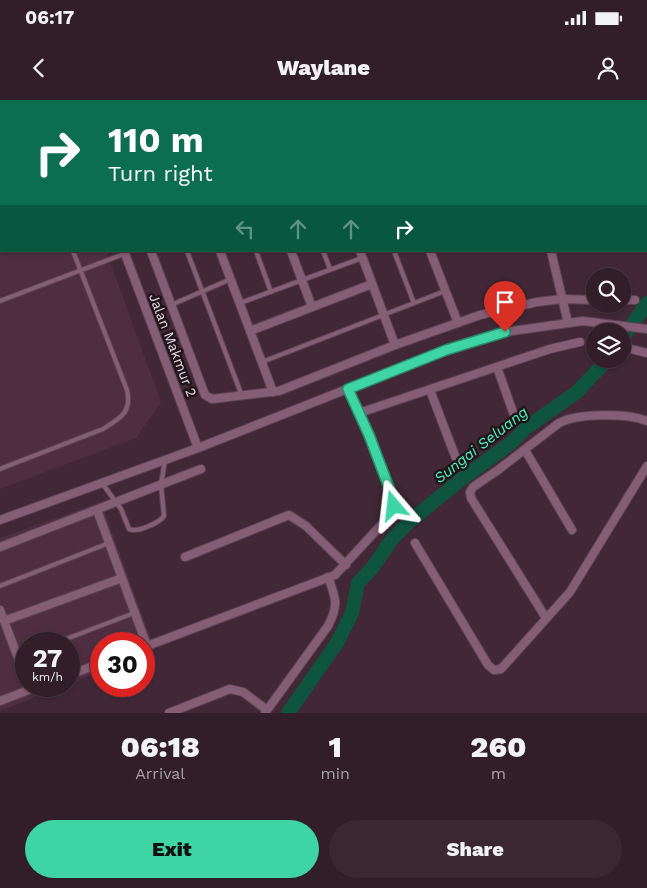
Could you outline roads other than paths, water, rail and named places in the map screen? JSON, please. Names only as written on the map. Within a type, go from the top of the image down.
[{"type":"street","points":[[151,252],[205,395],[212,399],[273,392],[395,345],[480,315],[537,302],[562,299],[586,300]]},
{"type":"street","points":[[220,252],[273,392]]},
{"type":"street","points":[[291,252],[312,307]]},
{"type":"street","points":[[430,252],[458,323]]},
{"type":"street","points":[[551,252],[568,323]]},
{"type":"street","name":"Jalan Makmur 2","points":[[124,253],[198,448]]},
{"type":"street","points":[[361,254],[395,345]]},
{"type":"street","points":[[250,331],[372,284]]},
{"type":"street","points":[[0,520],[198,448],[446,350],[505,332],[583,321],[647,329]]},
{"type":"street","points":[[359,413],[550,349],[580,342]]},
{"type":"street","points":[[631,349],[647,353]]},
{"type":"street","points":[[497,367],[515,418]]},
{"type":"street","points":[[155,643],[335,575],[383,523],[394,506],[393,498],[369,435],[348,389]]},
{"type":"street","points":[[430,390],[457,461]]},
{"type":"street","points":[[546,618],[471,498],[470,492],[473,487],[568,418],[583,416],[632,416],[647,421]]},
{"type":"street","points":[[525,450],[572,530]]},
{"type":"street","points":[[415,543],[488,665],[494,670],[501,669],[578,582],[647,466]]},
{"type":"street","points":[[0,547],[201,469]]},
{"type":"street","points":[[96,510],[140,632]]},
{"type":"street","points":[[185,557],[289,515],[306,526],[346,565]]},
{"type":"street","points":[[169,713],[230,689],[243,692],[266,712],[334,616],[337,605],[328,577]]},
{"type":"street","points":[[4,621],[122,578]]},
{"type":"street","points":[[0,610],[15,649]]},
{"type":"street","points":[[0,701],[15,694]]},
{"type":"lane","points":[[0,470],[103,429],[116,421],[128,408],[127,390],[73,252]]},
{"type":"lane","points":[[188,252],[242,396]]},
{"type":"lane","points":[[256,252],[270,292]]},
{"type":"lane","points":[[324,252],[330,269]]},
{"type":"lane","points":[[394,252],[414,303]]},
{"type":"lane","points":[[0,301],[124,253]]},
{"type":"lane","points":[[240,303],[330,269],[361,254]]},
{"type":"lane","points":[[171,305],[231,279]]},
{"type":"lane","points":[[262,362],[445,291]]},
{"type":"lane","points":[[102,483],[121,509],[129,529],[136,530],[163,519],[161,485],[166,460]]},
{"type":"lane","points":[[0,586],[109,543]]},
{"type":"lane","points":[[80,634],[134,613]]},
{"type":"waterway","name":"Sungai Seluang","points":[[631,326],[647,303]]},
{"type":"waterway","name":"Sungai Seluang","points":[[288,713],[337,643],[352,613],[358,583],[372,568],[393,538],[410,521],[463,478],[511,443],[526,428],[577,392],[600,368]]}]
